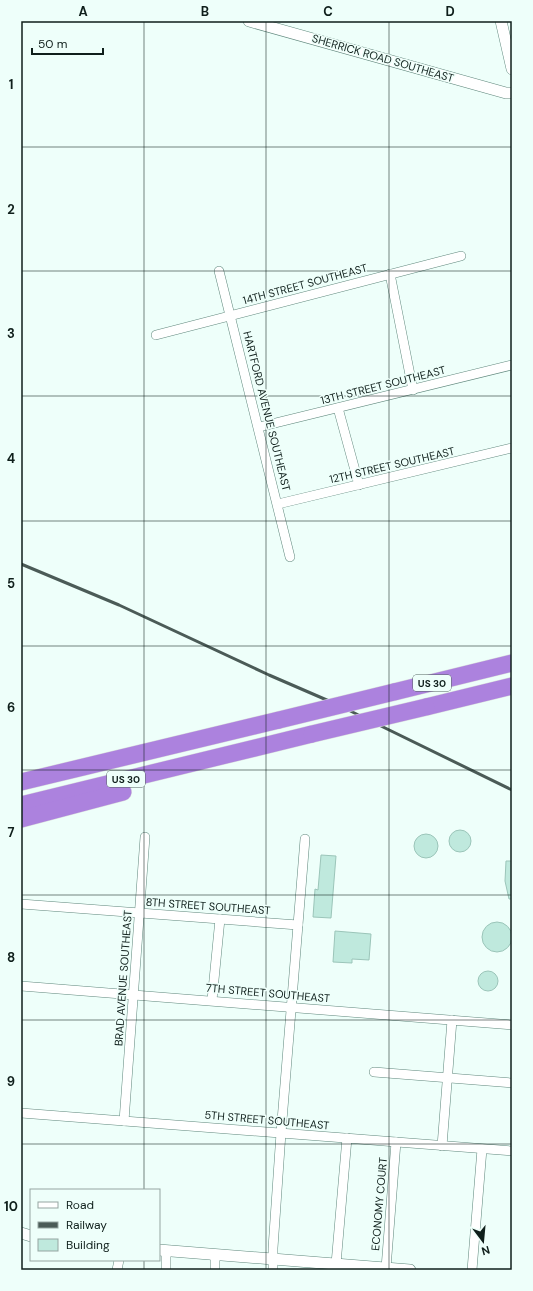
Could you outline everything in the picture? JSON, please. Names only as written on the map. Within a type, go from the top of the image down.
[{"type":"highway","name":"US 30","points":[[21,782],[512,663]]},
{"type":"highway","name":"US 30","points":[[21,805],[512,686]]},
{"type":"highway","points":[[21,770],[95,754],[161,748]]},
{"type":"highway","points":[[21,819],[124,792],[232,754]]},
{"type":"street","points":[[501,21],[512,69]]},
{"type":"street","name":"SHERRICK ROAD SOUTHEAST","points":[[252,22],[506,93],[512,93]]},
{"type":"street","name":"14TH STREET SOUTHEAST","points":[[156,335],[461,256]]},
{"type":"street","name":"HARTFORD AVENUE SOUTHEAST","points":[[219,271],[259,427],[290,557]]},
{"type":"street","points":[[390,274],[413,390]]},
{"type":"street","name":"13TH STREET SOUTHEAST","points":[[259,427],[512,365]]},
{"type":"street","points":[[338,408],[359,485]]},
{"type":"street","name":"12TH STREET SOUTHEAST","points":[[278,504],[512,448]]},
{"type":"street","name":"BRAD AVENUE SOUTHEAST","points":[[124,1121],[145,837]]},
{"type":"street","points":[[272,1264],[305,839]]},
{"type":"street","name":"8TH STREET SOUTHEAST","points":[[21,904],[298,925]]},
{"type":"street","points":[[212,1000],[220,919]]},
{"type":"street","name":"7TH STREET SOUTHEAST","points":[[21,986],[512,1025]]},
{"type":"street","points":[[442,1146],[452,1020]]},
{"type":"street","points":[[374,1072],[512,1083]]},
{"type":"street","name":"5TH STREET SOUTHEAST","points":[[21,1113],[512,1151]]},
{"type":"street","points":[[336,1264],[347,1138]]},
{"type":"street","name":"ECONOMY COURT","points":[[386,1268],[396,1142]]},
{"type":"street","points":[[472,1270],[482,1149]]},
{"type":"street","points":[[166,1270],[163,1251],[214,1254],[272,1264],[336,1264],[410,1270]]},
{"type":"street","points":[[214,1254],[215,1270]]},
{"type":"building","points":[[460,830],[468,833],[471,841],[468,849],[460,852],[452,849],[449,841],[452,833]]},
{"type":"building","points":[[426,834],[431,835],[437,841],[437,851],[431,857],[426,858],[421,857],[415,851],[414,846],[415,841],[421,835]]},
{"type":"building","points":[[321,855],[336,856],[331,918],[313,917],[315,889],[318,890]]},
{"type":"building","points":[[506,861],[512,861],[512,899],[509,899],[505,881]]},
{"type":"building","points":[[497,922],[508,926],[512,937],[508,948],[497,952],[486,948],[482,937],[486,926]]},
{"type":"building","points":[[335,931],[371,934],[369,960],[352,959],[352,963],[333,962]]},
{"type":"building","points":[[488,971],[495,974],[498,981],[495,988],[488,991],[481,988],[478,981],[481,974]]},
{"type":"railway","points":[[21,564],[119,605],[269,675],[336,704],[512,790]]}]
